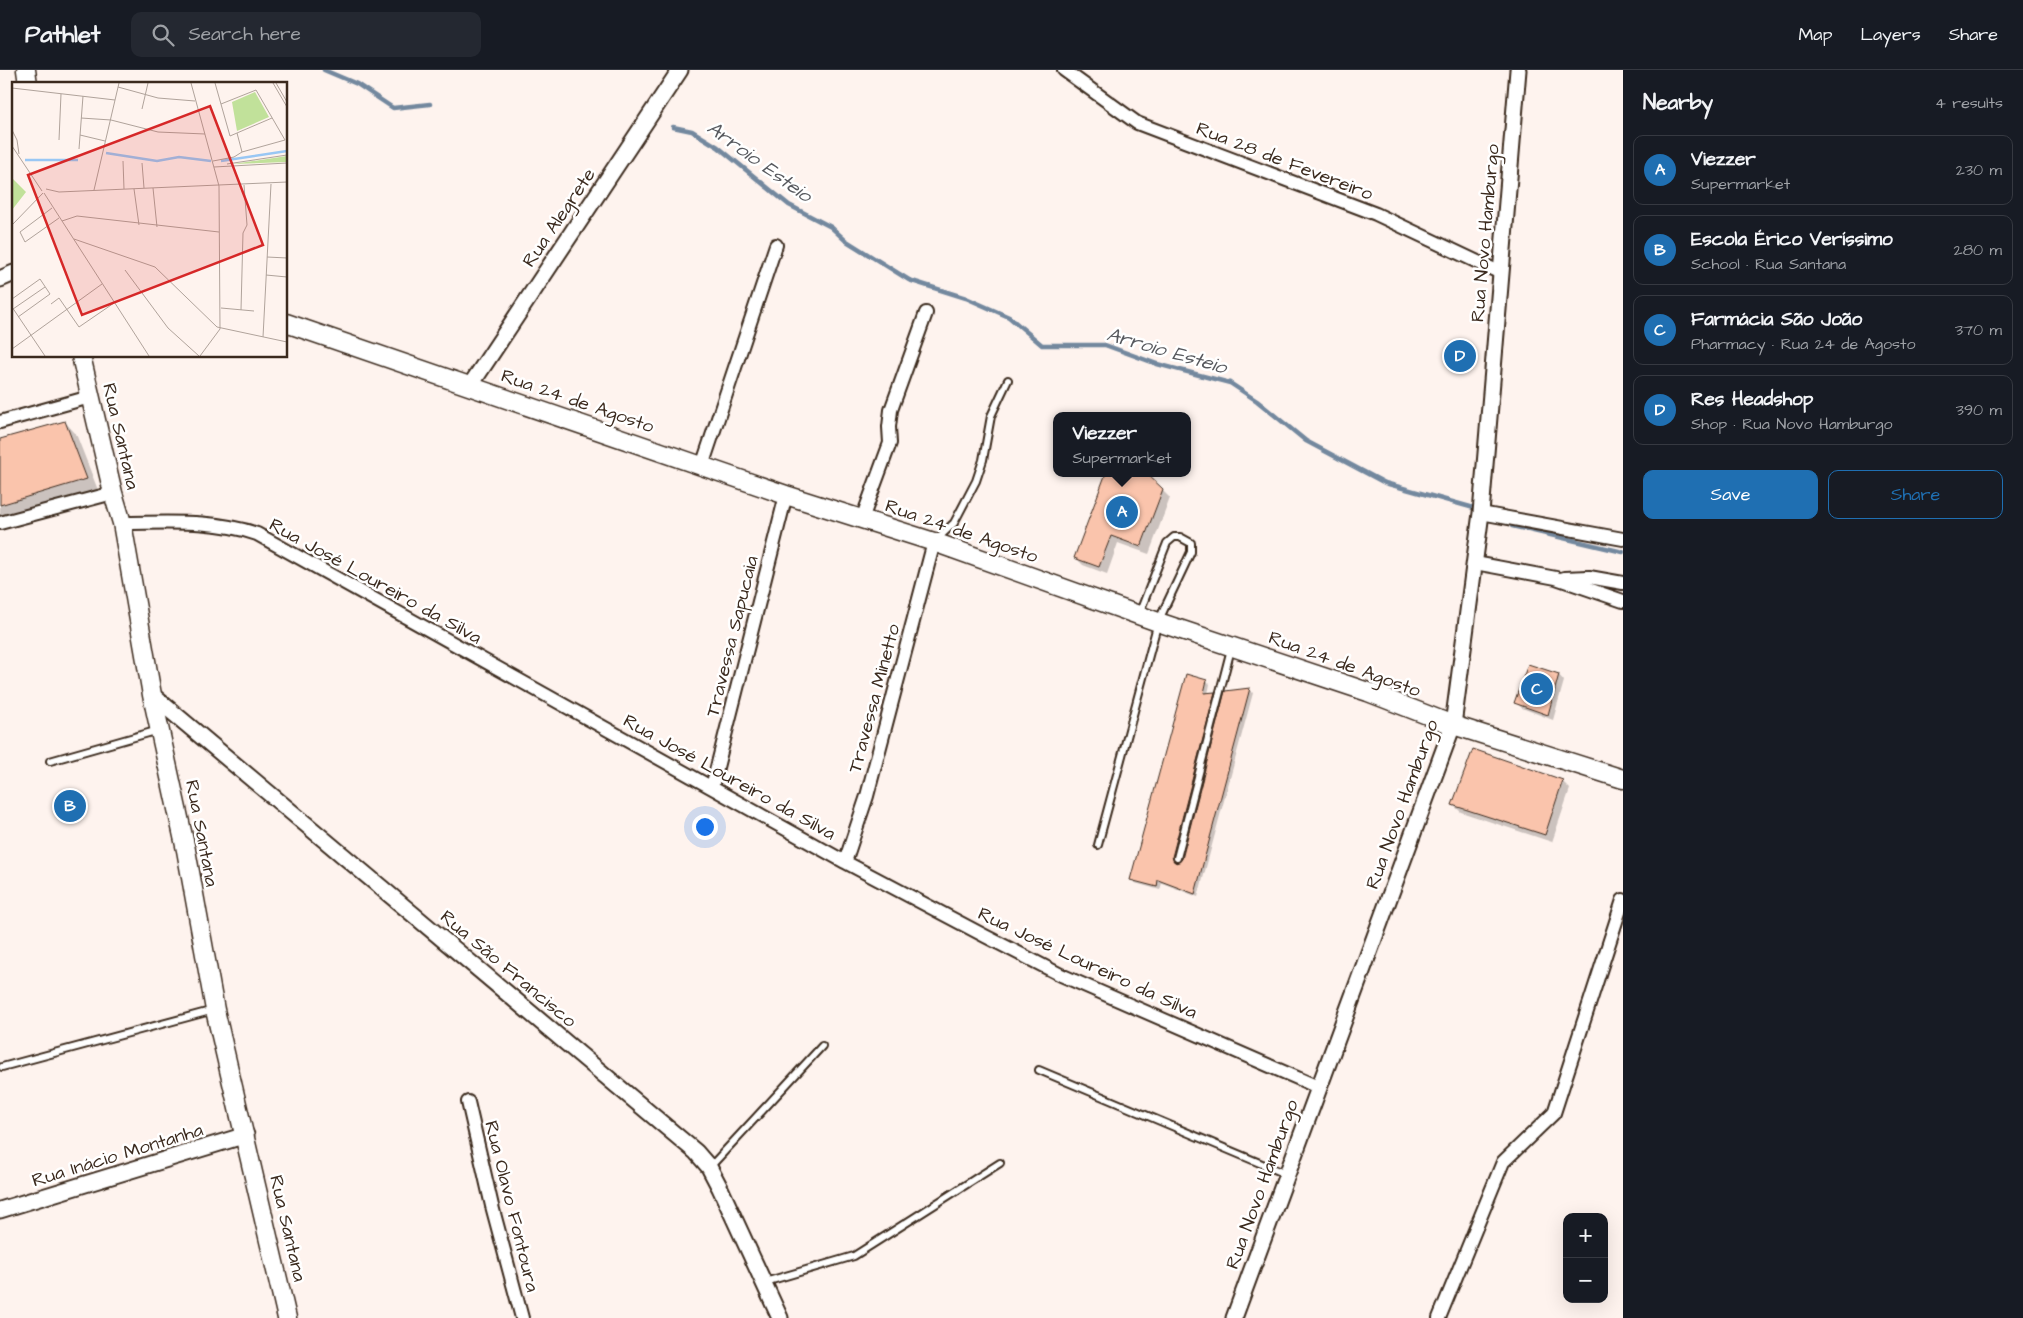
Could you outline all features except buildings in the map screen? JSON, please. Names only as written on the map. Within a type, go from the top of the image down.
[{"type":"main road","name":"Rua 24 de Agosto","points":[[288,324],[786,495],[934,542],[1158,622],[1232,645],[1368,692],[1453,725],[1623,779]]},
{"type":"main road","name":"Rua Santana","points":[[81,358],[113,493],[122,523],[152,695],[186,850],[215,1010],[246,1135],[287,1318]]},
{"type":"street","name":"Rua Alegrete","points":[[470,386],[680,70]]},
{"type":"street","name":"Rua 28 de Fevereiro","points":[[1064,70],[1137,123],[1376,214],[1501,273]]},
{"type":"street","name":"Rua Novo Hamburgo","points":[[1234,1318],[1453,725],[1481,514],[1518,70]]},
{"type":"street","points":[[702,466],[776,245]]},
{"type":"street","points":[[0,279],[12,274]]},
{"type":"street","points":[[862,519],[890,443],[889,427],[892,410],[926,313]]},
{"type":"street","points":[[0,422],[90,397]]},
{"type":"street","points":[[0,523],[113,493]]},
{"type":"street","name":"Travessa Sapucaia","points":[[712,787],[786,495]]},
{"type":"street","points":[[1481,514],[1623,539]]},
{"type":"street","name":"Rua José Loureiro da Silva","points":[[122,523],[208,524],[236,527],[257,534],[845,862],[1061,975],[1318,1087]]},
{"type":"street","name":"Travessa Minetto","points":[[845,862],[867,796],[934,542]]},
{"type":"street","points":[[1475,563],[1556,578],[1623,601]]},
{"type":"street","points":[[1556,578],[1589,577],[1623,583]]},
{"type":"street","name":"Rua São Francisco","points":[[152,695],[688,1146],[709,1168],[765,1282],[780,1318]]},
{"type":"street","points":[[1439,1318],[1503,1162],[1554,1113],[1623,900]]},
{"type":"street","name":"Rua Olavo Fontoura","points":[[468,1102],[492,1206],[522,1318]]},
{"type":"street","name":"Rua Inácio Montanha","points":[[0,1210],[246,1135]]},
{"type":"lane","points":[[934,542],[954,523],[976,481],[983,460],[991,416],[1008,380]]},
{"type":"lane","points":[[1098,845],[1158,622],[1191,552],[1191,543],[1186,539],[1174,537],[1166,543],[1139,614]]},
{"type":"lane","points":[[1177,858],[1232,645]]},
{"type":"lane","points":[[50,761],[160,730]]},
{"type":"lane","points":[[2,1067],[215,1010]]},
{"type":"lane","points":[[709,1168],[822,1046]]},
{"type":"lane","points":[[1039,1070],[1286,1174]]},
{"type":"lane","points":[[765,1282],[854,1256],[1000,1163]]},
{"type":"waterway","name":"Arroio Esteio","points":[[324,70],[357,84],[393,108],[430,104]]},
{"type":"waterway","name":"Arroio Esteio","points":[[673,127],[692,131],[718,147],[789,205],[831,227],[845,240],[909,280],[966,298],[1009,317],[1042,345],[1105,345],[1157,364],[1230,383],[1257,401],[1306,441],[1385,483],[1474,508]]},
{"type":"waterway","name":"Arroio Esteio","points":[[1512,526],[1623,552]]},
{"type":"place","name":"Res Headshop","points":[[1460,356]]},
{"type":"place","name":"Viezzer","points":[[1122,512]]},
{"type":"place","name":"Farmácia São João","points":[[1537,689]]},
{"type":"place","name":"Escola Érico Veríssimo","points":[[70,806]]}]
